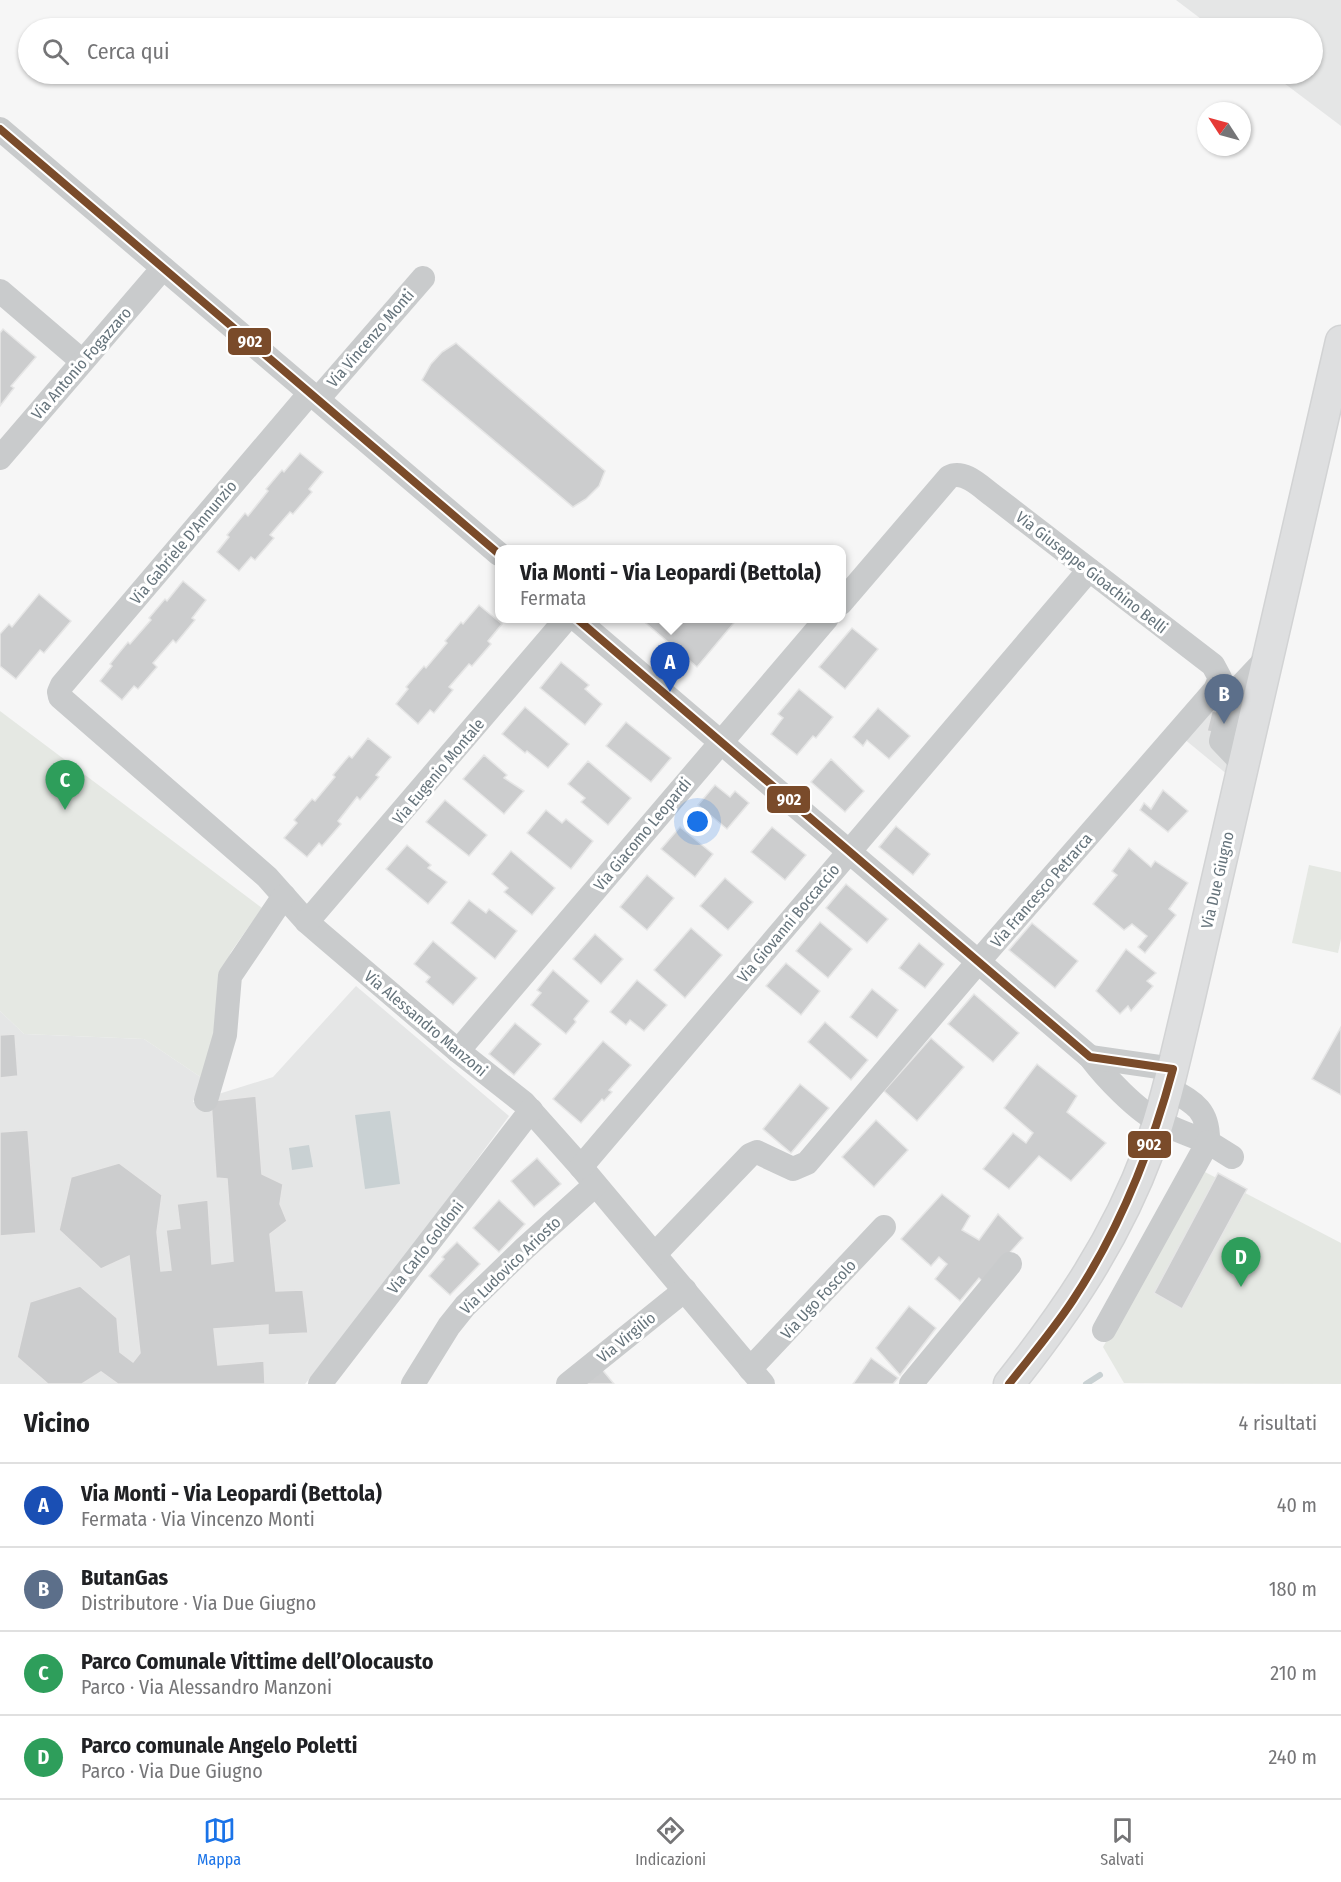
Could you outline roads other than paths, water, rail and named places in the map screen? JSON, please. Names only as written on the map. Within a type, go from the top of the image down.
[{"type":"main road","name":"Via Due Giugno","points":[[1009,1384],[1060,1317],[1096,1261],[1128,1201],[1149,1151],[1170,1079],[1341,342]]},
{"type":"street","name":"Via Vincenzo Monti","points":[[0,129],[495,551]]},
{"type":"street","name":"Via Antonio Fogazzaro","points":[[0,458],[163,268]]},
{"type":"street","name":"Via Vincenzo Monti","points":[[314,396],[423,278]]},
{"type":"street","points":[[0,291],[82,361]]},
{"type":"street","name":"Via Gabriele D'Annunzio","points":[[59,692],[70,675],[314,396]]},
{"type":"street","name":"Via Giuseppe Gioachino Belli","points":[[846,597],[949,477],[956,474],[969,478],[1213,665],[1220,678]]},
{"type":"street","name":"Via Giovanni Boccaccio","points":[[588,1176],[849,852],[1089,570]]},
{"type":"street","name":"Via Eugenio Montale","points":[[307,922],[563,623]]},
{"type":"street","points":[[581,623],[1090,1057],[1118,1088],[1158,1121],[1208,1142],[1232,1156]]},
{"type":"street","name":"Via Giacomo Leopardi","points":[[458,1051],[823,623]]},
{"type":"street","name":"Via Francesco Petrarca","points":[[655,1254],[750,1155],[757,1152],[765,1154],[793,1169],[807,1163],[978,962],[1215,690],[1220,678]]},
{"type":"street","name":"Via Alessandro Manzoni","points":[[59,692],[63,701],[267,877],[307,922],[531,1110],[757,1376]]},
{"type":"street","points":[[206,1100],[225,1035],[230,976],[284,896]]},
{"type":"street","points":[[1090,1057],[1170,1079],[1203,1115],[1208,1132],[1208,1142],[1104,1330]]},
{"type":"street","name":"Via Carlo Goldoni","points":[[320,1384],[531,1110]]},
{"type":"street","name":"Via Ludovico Ariosto","points":[[413,1384],[449,1326],[465,1306],[525,1248],[588,1176]]},
{"type":"street","name":"Via Ugo Foscolo","points":[[757,1376],[884,1227]]},
{"type":"street","points":[[911,1384],[1010,1264]]},
{"type":"street","name":"Via Virgilio","points":[[568,1384],[685,1290]]},
{"type":"waterway","points":[[1086,1384],[1100,1375]]},
{"type":"place","name":"Via Monti - Via Leopardi (Bettola)","points":[[670,692]]},
{"type":"place","name":"ButanGas","points":[[1224,724]]},
{"type":"place","name":"Parco Comunale Vittime dell’Olocausto","points":[[65,810]]},
{"type":"place","name":"Parco comunale Angelo Poletti","points":[[1241,1287]]}]
